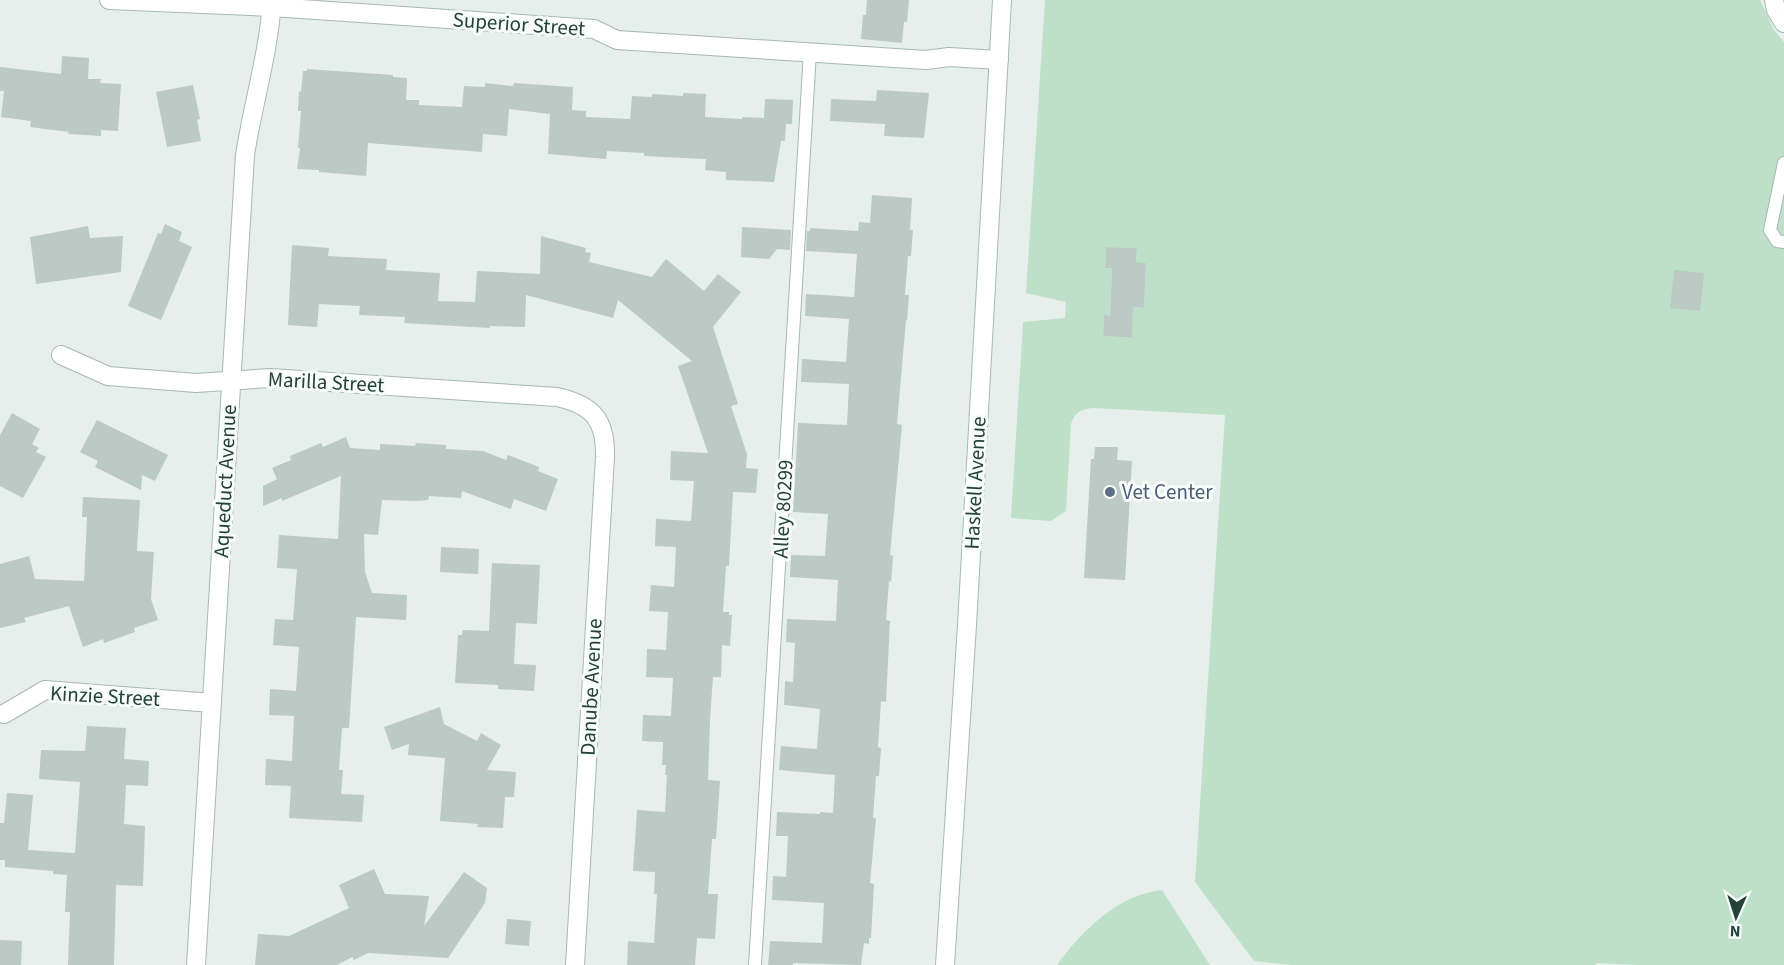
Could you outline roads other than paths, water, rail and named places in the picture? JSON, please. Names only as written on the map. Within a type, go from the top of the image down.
[{"type":"street","name":"Superior Street","points":[[109,0],[272,4],[594,29],[617,40],[926,60],[949,57],[999,60]]},
{"type":"street","name":"Haskell Avenue","points":[[945,965],[968,614],[1002,0]]},
{"type":"street","points":[[1774,0],[1784,23]]},
{"type":"street","name":"Aqueduct Avenue","points":[[196,965],[245,155],[270,32],[272,4]]},
{"type":"street","name":"Marilla Street","points":[[61,355],[108,376],[196,383],[270,378],[557,397],[578,402],[593,412]]},
{"type":"street","name":"Danube Avenue","points":[[575,965],[605,457],[604,435],[593,412]]},
{"type":"street","name":"Kinzie Street","points":[[4,714],[45,690],[212,703]]},
{"type":"lane","name":"Alley 80299","points":[[755,965],[810,52]]},
{"type":"lane","points":[[1784,163],[1770,230],[1777,241],[1784,242]]},
{"type":"place","name":"Vet Center","points":[[1110,492]]}]
